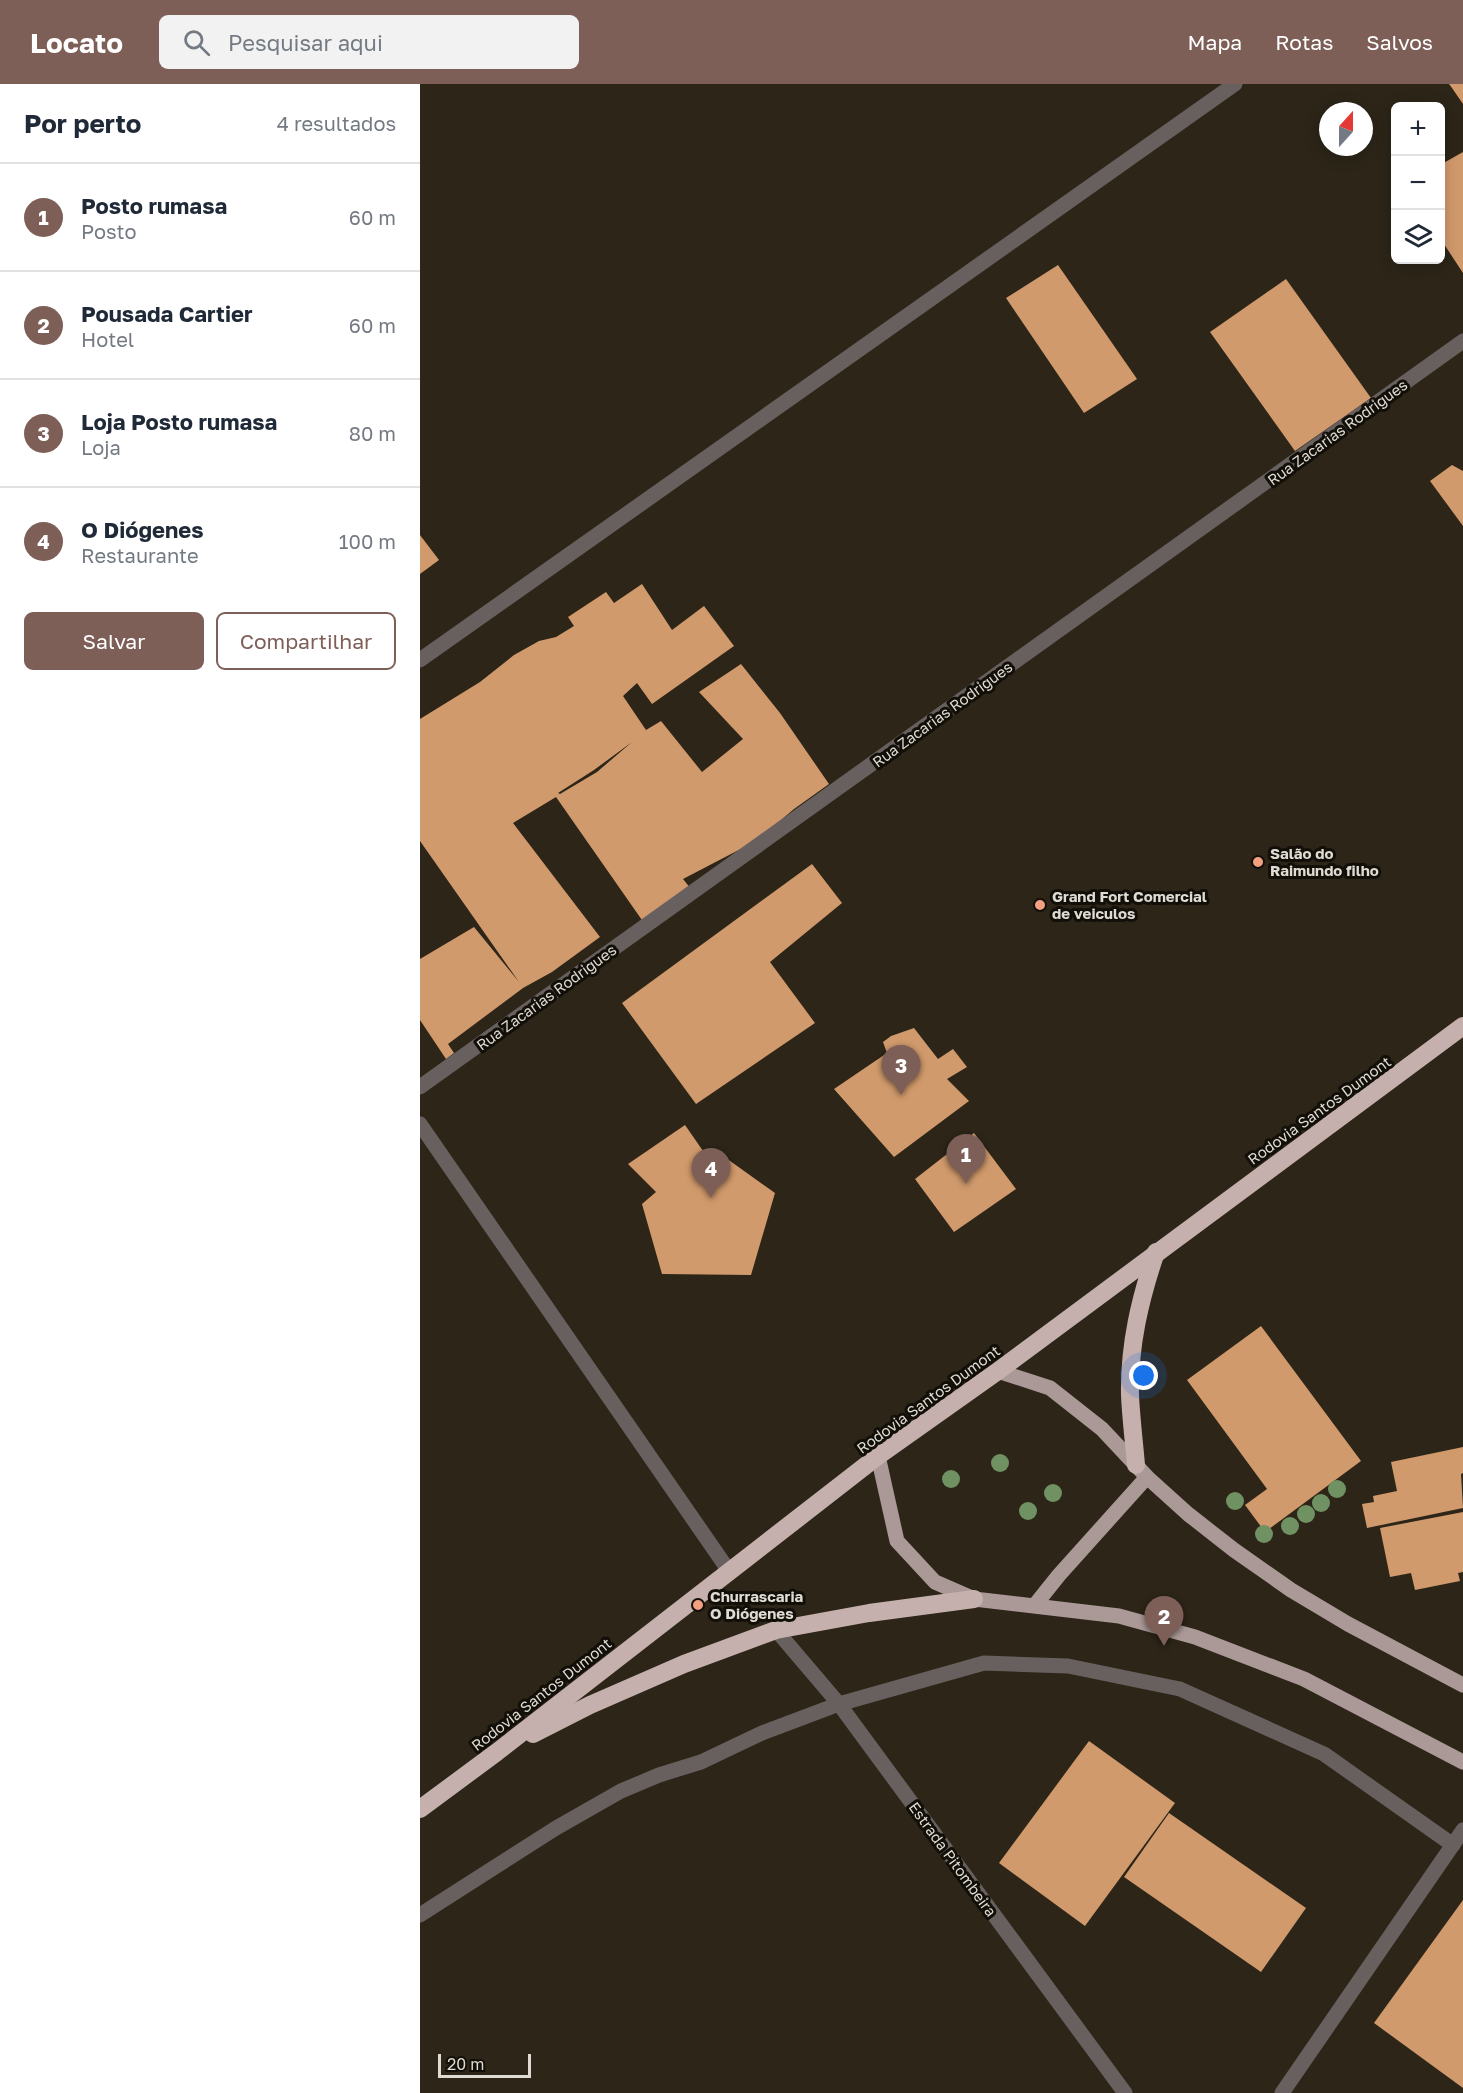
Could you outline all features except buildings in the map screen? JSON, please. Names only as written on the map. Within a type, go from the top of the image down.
[{"type":"highway","name":"Rodovia Santos Dumont","points":[[420,1809],[497,1752],[878,1456],[998,1371],[1463,1026]]},
{"type":"highway","points":[[1142,1471],[1130,1395],[1131,1363],[1141,1297],[1156,1252]]},
{"type":"highway","points":[[497,1752],[622,1691],[684,1664],[776,1630],[869,1613],[974,1599]]},
{"type":"main road","points":[[998,1371],[1050,1388],[1102,1430],[1188,1514],[1291,1590],[1348,1624],[1463,1685]]},
{"type":"main road","points":[[878,1456],[897,1541],[935,1582],[974,1599],[1119,1616],[1195,1637],[1304,1679],[1463,1762]]},
{"type":"main road","points":[[1035,1605],[1142,1471]]},
{"type":"street","points":[[420,660],[1235,84]]},
{"type":"street","name":"Rua Zacarias Rodrigues","points":[[420,1087],[1463,341]]},
{"type":"street","points":[[420,1124],[729,1571]]},
{"type":"street","name":"Estrada Pitombeira","points":[[776,1630],[839,1704],[1125,2093]]},
{"type":"street","points":[[420,1915],[556,1828],[621,1791],[659,1775],[701,1762],[762,1733],[839,1704],[984,1663],[1068,1666],[1180,1689],[1324,1754],[1453,1845]]},
{"type":"street","points":[[1282,2093],[1463,1830]]},
{"type":"place","name":"Salão do Raimundo filho","points":[[1258,862]]},
{"type":"place","name":"Grand Fort Comercial de veiculos","points":[[1040,905]]},
{"type":"place","name":"Loja Posto rumasa","points":[[901,1095]]},
{"type":"place","name":"Posto rumasa","points":[[966,1184]]},
{"type":"place","name":"O Diógenes","points":[[711,1198]]},
{"type":"place","name":"Churrascaria O Diógenes","points":[[698,1605]]},
{"type":"place","name":"Pousada Cartier","points":[[1164,1646]]}]
